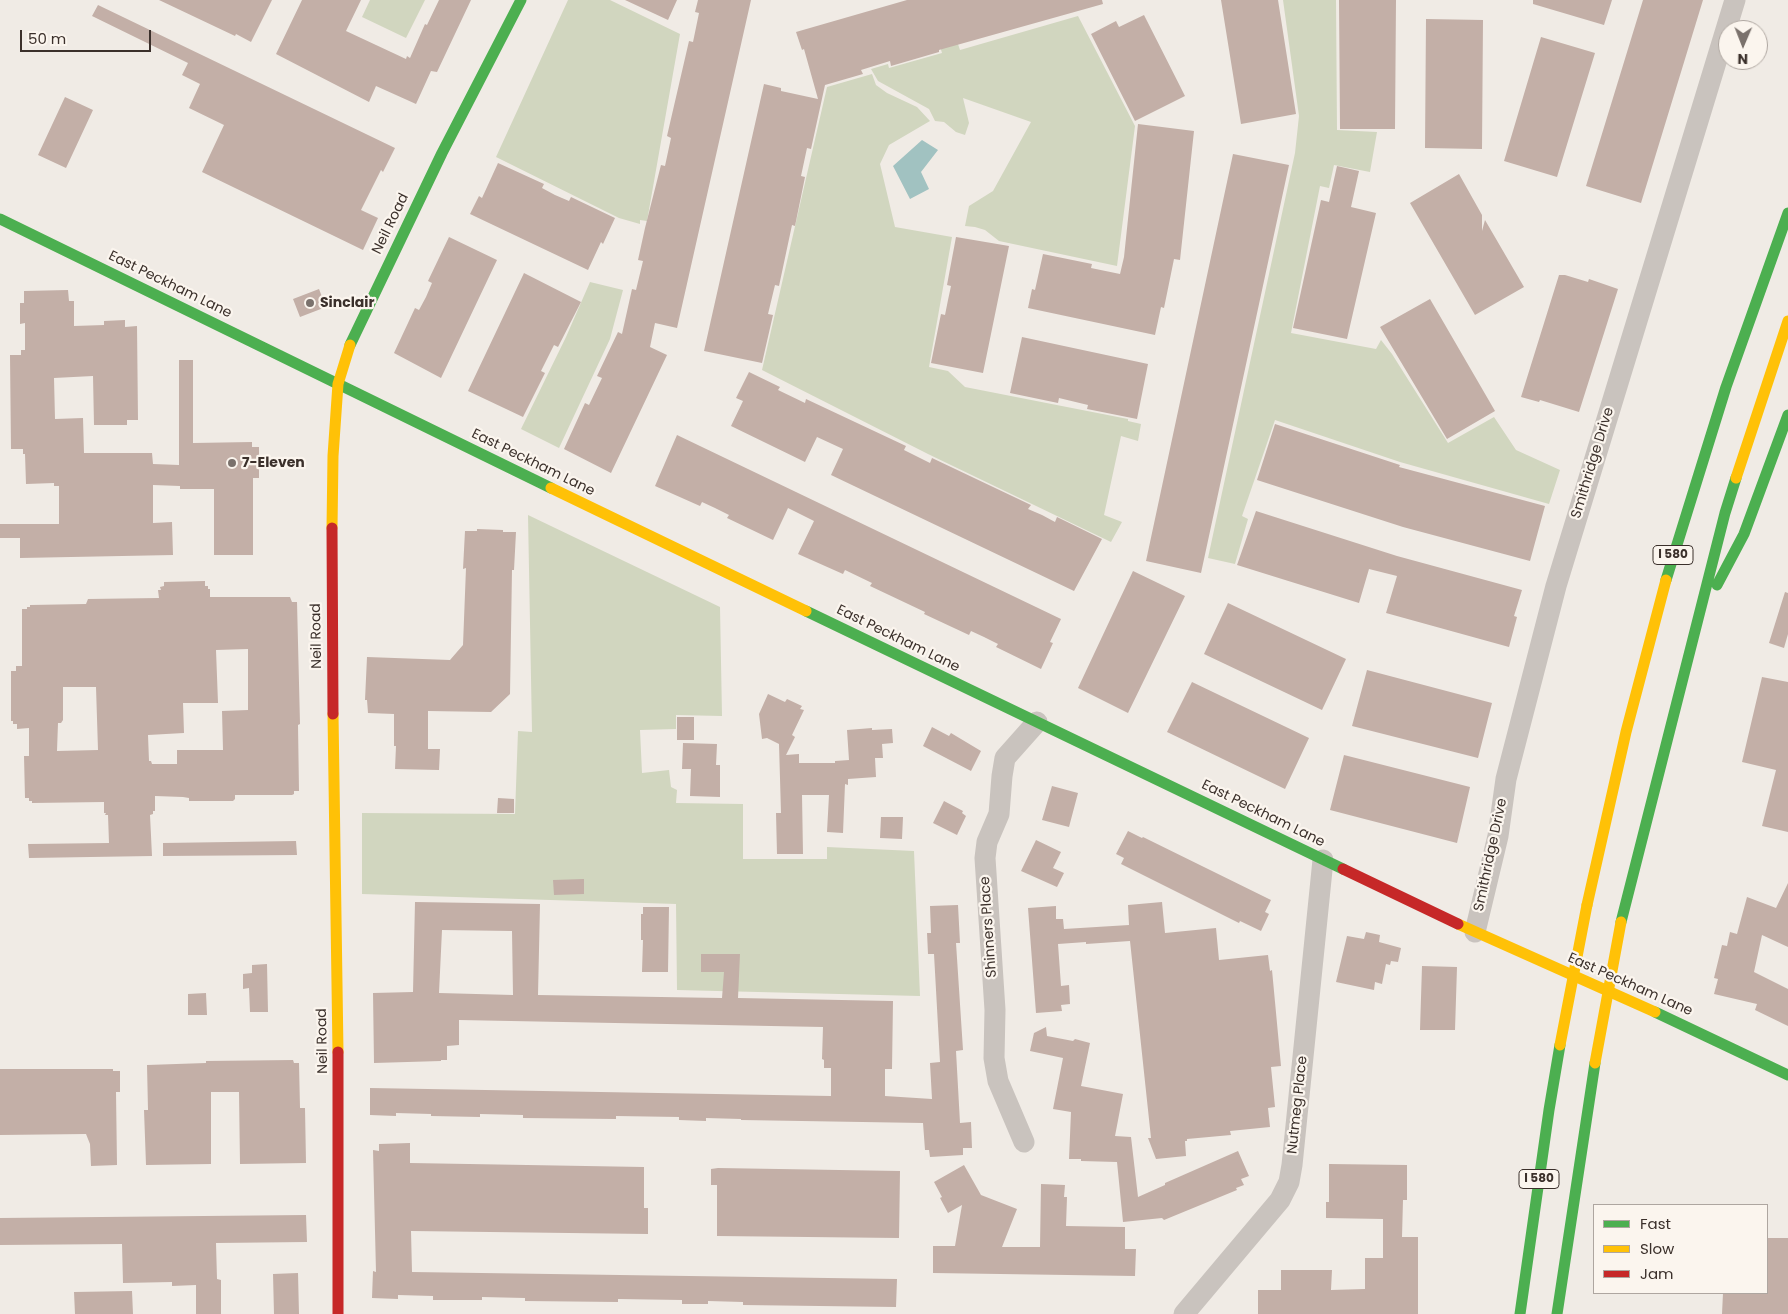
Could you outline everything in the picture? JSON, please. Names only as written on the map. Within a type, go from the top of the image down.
[{"type":"main road","name":"Neil Road","points":[[338,1314],[339,1129],[331,556],[333,456],[338,384],[350,347],[390,260],[442,153],[521,0]]},
{"type":"main road","name":"I 580","points":[[1520,1314],[1560,1045],[1586,905],[1626,732],[1673,555],[1726,387],[1788,213]]},
{"type":"main road","name":"East Peckham Lane","points":[[0,219],[608,516],[1323,860],[1474,932],[1693,1029],[1788,1075]]},
{"type":"main road","name":"I 580","points":[[1557,1314],[1594,1063],[1621,922],[1725,513],[1788,321]]},
{"type":"main road","points":[[1697,621],[1744,534],[1788,415]]},
{"type":"street","name":"Smithridge Drive","points":[[1474,932],[1498,836],[1506,780],[1559,577],[1735,0]]},
{"type":"street","name":"Shinners Place","points":[[1024,1142],[998,1081],[994,1058],[995,1010],[985,858],[987,842],[999,814],[1005,758],[1037,722]]},
{"type":"street","name":"Nutmeg Place","points":[[1184,1314],[1280,1200],[1288,1182],[1293,1158],[1323,860]]},
{"type":"green space","points":[[370,0],[425,0],[406,38],[362,17]]},
{"type":"green space","points":[[568,0],[610,0],[680,34],[647,221],[640,220],[640,224],[619,218],[496,157]]},
{"type":"green space","points":[[926,0],[943,0],[960,50],[1078,16],[1135,126],[1117,266],[999,241],[985,230],[965,226],[969,206],[993,191],[1031,122],[963,98],[969,123],[965,135],[956,132],[944,122],[935,121],[929,109],[878,81],[871,69],[888,64],[889,68],[942,53]]},
{"type":"green space","points":[[1283,0],[1336,0],[1337,130],[1377,132],[1370,172],[1334,165],[1329,188],[1320,186],[1291,333],[1376,349],[1381,340],[1392,354],[1448,443],[1494,417],[1516,450],[1560,470],[1549,504],[1400,462],[1275,420],[1242,516],[1248,519],[1235,564],[1208,558],[1295,153],[1299,116]]},
{"type":"green space","points":[[872,74],[876,85],[887,93],[917,107],[930,121],[889,145],[880,164],[895,227],[952,237],[929,367],[948,371],[965,387],[1128,419],[1128,421],[1141,424],[1138,441],[1121,436],[1104,515],[1122,522],[1111,542],[928,454],[762,370],[827,87]]},
{"type":"green space","points":[[590,282],[623,290],[610,339],[559,448],[521,429],[566,337]]},
{"type":"green space","points":[[528,515],[720,607],[722,716],[676,715],[676,729],[640,730],[642,773],[669,770],[671,787],[677,790],[676,803],[743,804],[743,859],[827,859],[827,847],[914,851],[920,996],[677,990],[676,904],[362,894],[362,813],[515,814],[518,731],[532,732]]},
{"type":"water","points":[[922,140],[938,150],[921,172],[929,189],[910,199],[893,166]]},
{"type":"building","points":[[159,0],[272,0],[251,42]]},
{"type":"building","points":[[302,0],[361,0],[346,31],[406,59],[407,56],[410,58],[425,24],[427,25],[439,0],[471,0],[437,72],[431,71],[416,104],[376,86],[369,102],[276,54]]},
{"type":"building","points":[[625,0],[677,0],[668,20]]},
{"type":"building","points":[[698,0],[751,0],[677,328],[655,323],[650,347],[667,355],[611,473],[564,449],[585,403],[589,405],[602,378],[597,376],[618,332],[622,334],[632,289],[636,290],[643,261],[638,260],[661,165],[665,166],[671,138],[667,136],[689,41],[693,42],[699,13],[695,12]]},
{"type":"building","points":[[907,0],[1102,0],[1103,4],[939,50],[939,52],[891,66],[890,61],[861,70],[863,74],[825,85],[811,149],[807,148],[801,176],[805,177],[795,226],[792,225],[779,286],[775,285],[768,314],[773,315],[762,363],[704,351],[764,84],[781,88],[781,91],[818,99],[804,49],[802,50],[796,32]]},
{"type":"building","points":[[1221,0],[1278,0],[1296,114],[1241,124]]},
{"type":"building","points":[[1339,0],[1396,0],[1395,129],[1340,129]]},
{"type":"building","points":[[1533,0],[1612,0],[1604,25],[1533,4]]},
{"type":"building","points":[[1643,0],[1703,0],[1641,203],[1586,186]]},
{"type":"building","points":[[98,5],[395,148],[383,172],[381,170],[361,210],[378,218],[363,250],[202,172],[224,125],[189,108],[200,84],[182,75],[188,63],[92,16]]},
{"type":"building","points":[[1144,15],[1185,96],[1135,121],[1091,34],[1116,21],[1119,27]]},
{"type":"building","points":[[1426,19],[1483,20],[1482,149],[1425,148]]},
{"type":"building","points":[[1541,37],[1595,53],[1557,177],[1504,161]]},
{"type":"building","points":[[65,97],[93,110],[66,168],[38,155]]},
{"type":"building","points":[[1138,124],[1194,131],[1180,260],[1174,259],[1164,308],[1161,307],[1155,335],[1028,308],[1032,289],[1035,290],[1043,254],[1092,264],[1091,268],[1120,274],[1124,257]]},
{"type":"building","points":[[1233,154],[1289,165],[1201,573],[1146,561]]},
{"type":"building","points":[[498,163],[544,184],[542,188],[555,195],[569,201],[571,197],[615,218],[588,270],[470,214],[479,196],[482,198]]},
{"type":"building","points":[[1337,166],[1359,171],[1351,207],[1376,213],[1347,339],[1293,328],[1321,200],[1329,202]]},
{"type":"building","points":[[1459,174],[1482,215],[1482,231],[1485,220],[1524,287],[1475,315],[1410,203]]},
{"type":"building","points":[[449,237],[497,260],[441,378],[394,353],[415,308],[419,310],[426,297],[432,283],[428,281]]},
{"type":"building","points":[[956,237],[1009,246],[983,373],[931,363],[941,314],[945,315],[951,286],[947,285]]},
{"type":"building","points":[[524,273],[581,302],[558,347],[554,345],[541,371],[545,373],[523,417],[468,391]]},
{"type":"building","points":[[1559,275],[1588,282],[1589,279],[1618,289],[1579,412],[1540,400],[1539,402],[1521,397]]},
{"type":"building","name":"Sinclair","points":[[319,289],[326,307],[300,317],[293,299]]},
{"type":"building","points":[[68,290],[69,301],[74,301],[74,326],[104,325],[104,321],[125,320],[125,327],[137,326],[138,420],[127,420],[127,425],[94,425],[93,376],[54,378],[55,419],[83,418],[84,453],[152,453],[153,464],[179,465],[179,360],[193,360],[193,443],[252,442],[252,447],[259,447],[259,478],[253,478],[253,555],[214,555],[214,489],[180,489],[180,486],[153,485],[153,523],[172,522],[173,555],[20,558],[20,538],[0,538],[0,524],[59,524],[59,486],[54,486],[54,483],[26,484],[25,454],[23,454],[23,449],[11,449],[10,355],[21,355],[21,350],[25,350],[25,323],[20,324],[20,303],[24,303],[24,291]]},
{"type":"building","points":[[1430,299],[1495,411],[1447,439],[1380,327]]},
{"type":"building","points":[[1022,337],[1148,364],[1137,419],[1087,409],[1088,405],[1059,398],[1058,403],[1010,393]]},
{"type":"building","points":[[749,372],[780,387],[778,390],[805,403],[806,399],[906,446],[904,450],[930,463],[932,458],[1031,505],[1028,509],[1055,522],[1057,517],[1102,539],[1074,591],[831,475],[843,449],[817,437],[805,462],[731,426],[743,401],[736,398]]},
{"type":"building","points":[[1275,424],[1400,465],[1399,467],[1545,506],[1530,561],[1403,527],[1257,480]]},
{"type":"building","points":[[677,435],[1061,619],[1050,642],[1053,643],[1041,669],[996,647],[998,644],[984,637],[971,631],[969,635],[924,614],[925,612],[870,586],[872,583],[845,570],[843,574],[798,554],[814,521],[788,508],[773,540],[727,518],[729,515],[702,502],[700,506],[655,486]]},
{"type":"building","points":[[1256,511],[1397,556],[1522,590],[1514,616],[1517,617],[1509,647],[1386,613],[1397,576],[1369,569],[1359,603],[1237,565]]},
{"type":"building","points":[[477,529],[516,532],[514,570],[512,570],[510,694],[491,712],[428,711],[428,749],[440,749],[439,770],[395,769],[394,714],[368,713],[367,700],[365,700],[367,657],[450,660],[463,645],[466,568],[463,569],[465,531],[477,531]]},
{"type":"building","points":[[1133,571],[1185,596],[1128,713],[1078,688]]},
{"type":"building","points":[[205,581],[205,586],[208,586],[208,589],[210,589],[210,597],[290,597],[292,602],[297,602],[300,724],[298,725],[299,791],[294,791],[292,795],[235,795],[233,801],[189,801],[189,798],[183,797],[155,796],[155,811],[150,815],[152,856],[29,858],[28,844],[109,843],[108,815],[104,813],[104,802],[32,803],[32,801],[29,801],[29,798],[25,798],[24,756],[29,756],[29,728],[17,729],[17,724],[13,724],[13,721],[11,721],[11,671],[16,671],[16,666],[22,666],[22,609],[27,609],[30,605],[86,604],[88,599],[159,598],[158,590],[161,590],[160,587],[164,586],[164,582]],"holes":[[[248,649],[248,710],[222,711],[223,750],[177,750],[177,764],[152,764],[149,761],[148,735],[184,733],[183,703],[218,703],[216,650]],[[63,687],[96,687],[98,750],[57,751],[58,723],[61,723],[63,720]]]},
{"type":"building","points":[[1785,592],[1788,593],[1788,634],[1784,648],[1769,643]]},
{"type":"building","points":[[1228,603],[1346,659],[1322,710],[1204,654]]},
{"type":"building","points":[[1367,670],[1492,703],[1478,758],[1352,726]]},
{"type":"building","points":[[1762,677],[1788,682],[1788,832],[1762,826],[1776,770],[1742,762]]},
{"type":"building","points":[[1192,682],[1309,738],[1285,789],[1167,732]]},
{"type":"building","points":[[768,694],[785,702],[787,699],[802,706],[800,709],[804,710],[792,735],[795,737],[786,755],[799,754],[799,763],[835,763],[835,761],[849,760],[847,730],[892,729],[893,743],[882,744],[883,758],[875,758],[876,777],[848,779],[848,785],[845,784],[843,833],[827,832],[829,795],[802,795],[803,854],[777,854],[776,813],[781,813],[779,744],[767,738],[762,739],[759,714]]},
{"type":"building","points":[[677,717],[694,717],[694,740],[677,740]]},
{"type":"building","points":[[932,727],[949,736],[951,733],[981,751],[971,771],[923,746]]},
{"type":"building","points":[[683,743],[717,744],[716,765],[720,765],[720,797],[690,796],[691,769],[682,769]]},
{"type":"building","points":[[1344,755],[1470,787],[1457,843],[1330,810]]},
{"type":"building","points":[[1052,786],[1078,793],[1069,827],[1042,820]]},
{"type":"building","points":[[498,798],[514,799],[514,813],[497,813]]},
{"type":"building","points":[[944,801],[963,811],[962,813],[966,816],[957,835],[933,823]]},
{"type":"building","points":[[881,817],[903,817],[902,839],[880,838]]},
{"type":"building","points":[[1128,831],[1271,900],[1265,912],[1269,914],[1261,931],[1240,921],[1239,923],[1121,864],[1124,858],[1116,854]]},
{"type":"building","points":[[1036,840],[1061,852],[1053,868],[1064,873],[1057,887],[1021,871]]},
{"type":"building","points":[[296,841],[297,855],[163,856],[163,843]]},
{"type":"building","points":[[584,879],[584,894],[554,895],[553,880]]},
{"type":"building","points":[[1788,883],[1788,947],[1762,935],[1754,972],[1788,989],[1788,1026],[1755,1010],[1757,1004],[1714,994],[1718,979],[1714,978],[1722,945],[1727,946],[1730,932],[1737,934],[1747,897],[1776,908]]},
{"type":"building","points":[[415,902],[540,904],[538,995],[722,998],[724,972],[701,972],[701,954],[740,954],[738,998],[893,1001],[892,1069],[885,1069],[885,1096],[932,1099],[930,1063],[940,1062],[934,954],[928,954],[927,933],[931,933],[930,906],[958,905],[960,943],[956,943],[963,1050],[956,1051],[960,1123],[971,1122],[972,1148],[963,1148],[963,1155],[930,1157],[929,1150],[925,1150],[923,1123],[706,1118],[706,1121],[679,1120],[679,1117],[616,1116],[616,1119],[523,1118],[523,1115],[480,1114],[480,1117],[396,1113],[396,1116],[370,1115],[370,1088],[831,1096],[831,1068],[824,1068],[824,1060],[822,1059],[823,1027],[459,1020],[459,1045],[447,1046],[447,1060],[374,1063],[373,993],[413,992]],"holes":[[[442,930],[512,931],[513,995],[439,993]]]},
{"type":"building","points":[[1162,902],[1165,933],[1216,928],[1219,960],[1268,955],[1270,971],[1272,970],[1281,1066],[1271,1067],[1275,1107],[1268,1108],[1270,1127],[1230,1131],[1231,1135],[1187,1139],[1185,1141],[1186,1156],[1156,1159],[1148,1138],[1151,1138],[1130,941],[1058,944],[1061,986],[1069,985],[1070,1004],[1061,1005],[1062,1011],[1036,1013],[1028,908],[1056,906],[1056,919],[1063,919],[1064,929],[1129,925],[1128,905]]},
{"type":"building","points":[[643,907],[669,907],[668,972],[642,972],[643,940],[641,940],[641,914],[643,914]]},
{"type":"building","points":[[1366,932],[1380,935],[1379,942],[1401,948],[1398,962],[1391,961],[1390,965],[1386,964],[1382,984],[1375,982],[1374,990],[1336,982],[1347,936],[1364,939]]},
{"type":"building","points":[[267,964],[268,1012],[250,1012],[249,988],[243,989],[243,974],[252,973],[252,965]]},
{"type":"building","points":[[1422,966],[1457,967],[1455,1030],[1420,1030]]},
{"type":"building","points":[[206,993],[207,1015],[188,1015],[188,994]]},
{"type":"building","points":[[1046,1027],[1047,1036],[1073,1041],[1075,1039],[1090,1043],[1081,1086],[1123,1094],[1115,1136],[1131,1137],[1138,1197],[1238,1151],[1249,1176],[1241,1179],[1244,1185],[1236,1188],[1237,1190],[1164,1220],[1162,1218],[1123,1222],[1117,1162],[1069,1159],[1071,1112],[1053,1109],[1063,1058],[1030,1051],[1034,1033]]},
{"type":"building","points":[[293,1060],[294,1063],[299,1063],[300,1108],[305,1108],[306,1163],[240,1164],[239,1092],[211,1092],[211,1164],[146,1165],[144,1110],[148,1110],[147,1065],[206,1063],[206,1061]]},
{"type":"building","points":[[0,1069],[113,1069],[113,1071],[120,1071],[120,1092],[116,1092],[117,1165],[91,1166],[90,1144],[86,1134],[0,1135]]},
{"type":"building","points":[[410,1143],[410,1163],[644,1167],[644,1208],[648,1208],[648,1234],[411,1231],[412,1272],[897,1279],[896,1307],[743,1305],[743,1302],[708,1301],[708,1304],[682,1304],[682,1300],[618,1299],[618,1302],[525,1301],[525,1298],[482,1297],[482,1300],[433,1300],[433,1296],[398,1295],[398,1299],[372,1298],[373,1271],[376,1272],[373,1150],[379,1151],[379,1144]]},
{"type":"building","points":[[1329,1164],[1407,1165],[1407,1200],[1403,1200],[1402,1237],[1418,1237],[1418,1314],[1258,1314],[1258,1290],[1281,1290],[1281,1270],[1332,1270],[1331,1290],[1365,1289],[1365,1258],[1383,1258],[1383,1219],[1326,1218],[1326,1202],[1329,1202]]},
{"type":"building","points":[[964,1165],[981,1195],[1017,1209],[1002,1247],[1040,1247],[1041,1184],[1065,1185],[1064,1197],[1067,1197],[1066,1226],[1125,1227],[1125,1249],[1136,1249],[1135,1276],[933,1273],[933,1246],[955,1246],[962,1205],[948,1213],[934,1182]]},
{"type":"building","points":[[711,1169],[900,1171],[899,1238],[717,1236],[717,1185],[711,1185]]},
{"type":"building","points":[[306,1215],[307,1242],[216,1243],[217,1279],[221,1280],[221,1314],[196,1314],[196,1285],[172,1286],[172,1282],[123,1283],[122,1244],[0,1245],[0,1218]]},
{"type":"building","points":[[1768,1238],[1788,1238],[1788,1314],[1722,1314],[1723,1294],[1768,1294]]},
{"type":"building","points":[[298,1273],[299,1314],[274,1314],[273,1274]]},
{"type":"building","points":[[132,1291],[133,1314],[75,1314],[74,1292]]},
{"type":"traffic: fast","points":[[350,345],[442,153],[521,0]]},
{"type":"traffic: fast","points":[[1666,580],[1726,387],[1788,213]]},
{"type":"traffic: fast","points":[[0,219],[551,488]]},
{"type":"traffic: fast","points":[[1717,585],[1744,534],[1788,415]]},
{"type":"traffic: fast","points":[[1621,922],[1725,513],[1736,478]]},
{"type":"traffic: fast","points":[[806,611],[1343,869]]},
{"type":"traffic: fast","points":[[1655,1012],[1788,1075]]},
{"type":"traffic: fast","points":[[1520,1314],[1560,1045]]},
{"type":"traffic: fast","points":[[1557,1314],[1595,1063]]},
{"type":"traffic: slow","points":[[1736,478],[1788,321]]},
{"type":"traffic: slow","points":[[332,528],[333,456],[338,384],[350,345]]},
{"type":"traffic: slow","points":[[551,488],[806,611]]},
{"type":"traffic: slow","points":[[1587,905],[1626,732],[1666,580]]},
{"type":"traffic: slow","points":[[333,714],[338,1052]]},
{"type":"traffic: slow","points":[[1560,1045],[1587,905]]},
{"type":"traffic: slow","points":[[1595,1063],[1621,922]]},
{"type":"traffic: slow","points":[[1458,924],[1655,1012]]},
{"type":"traffic: jam","points":[[332,528],[333,714]]},
{"type":"traffic: jam","points":[[1343,869],[1458,924]]},
{"type":"traffic: jam","points":[[338,1052],[338,1314]]},
{"type":"place","name":"Sinclair","points":[[310,303]]},
{"type":"place","name":"7-Eleven","points":[[232,463]]}]
